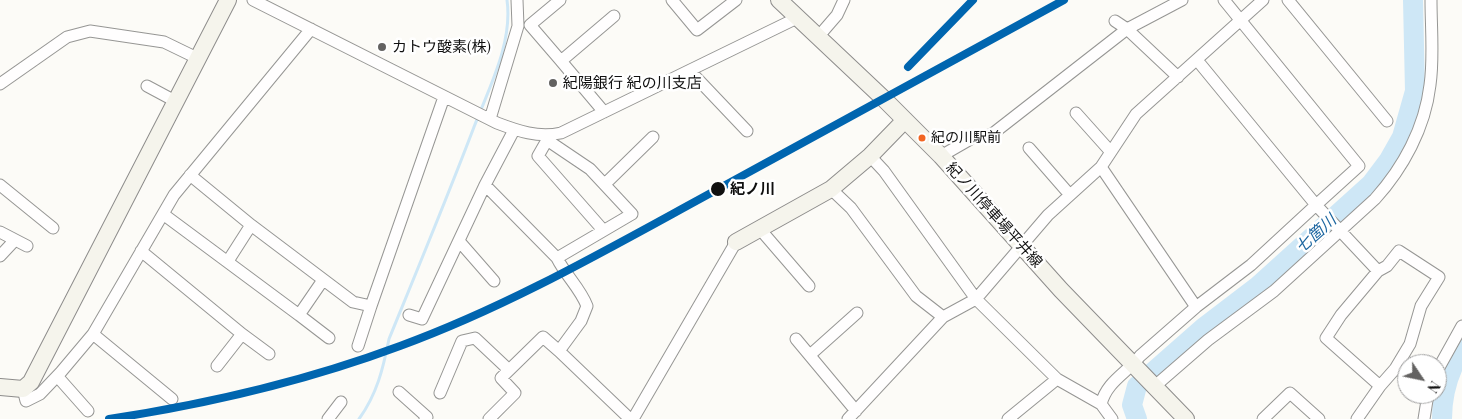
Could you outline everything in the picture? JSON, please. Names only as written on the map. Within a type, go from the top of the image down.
[{"type":"main road","points":[[0,387],[23,389],[30,382],[228,0]]},
{"type":"main road","name":"紀ノ川停車場平井線","points":[[779,0],[941,156],[1022,246],[1186,419]]},
{"type":"main road","points":[[736,242],[831,189],[870,156],[905,120]]},
{"type":"street","points":[[253,0],[444,97],[514,130],[549,138],[590,169],[632,214],[557,258]]},
{"type":"street","points":[[484,116],[518,26],[517,0]]},
{"type":"street","points":[[673,1],[697,30],[736,0]]},
{"type":"street","points":[[818,36],[838,15],[844,0]]},
{"type":"street","points":[[941,156],[974,137],[991,135],[1127,29],[1182,0]]},
{"type":"street","points":[[1101,404],[1104,393],[1119,375],[1136,368],[1140,356],[1196,307],[1251,265],[1318,207],[1359,166],[1224,0]]},
{"type":"street","points":[[796,339],[810,355],[852,415],[943,317],[976,299],[1048,215],[1101,167],[1136,114],[1263,0]]},
{"type":"street","points":[[1288,0],[1387,121]]},
{"type":"street","points":[[1153,385],[1208,340],[1274,291],[1338,228],[1380,194],[1410,151],[1427,103],[1430,83],[1431,0]]},
{"type":"street","points":[[552,2],[530,25],[604,112]]},
{"type":"street","points":[[560,61],[614,16]]},
{"type":"street","points":[[603,230],[538,156],[549,138],[798,18]]},
{"type":"street","points":[[1115,21],[1127,29],[1178,77]]},
{"type":"street","points":[[23,389],[26,401],[40,394],[93,334],[174,195],[311,29]]},
{"type":"street","points":[[0,84],[67,37],[90,31],[164,42],[197,58]]},
{"type":"street","points":[[1196,60],[1318,207],[1378,271]]},
{"type":"street","points":[[690,71],[747,131]]},
{"type":"street","points":[[147,86],[174,101]]},
{"type":"street","points":[[358,346],[444,97]]},
{"type":"street","points":[[1076,113],[1110,151]]},
{"type":"street","points":[[409,315],[422,319],[485,185],[514,130]]},
{"type":"street","points":[[605,184],[654,137]]},
{"type":"street","points":[[1029,148],[1070,195]]},
{"type":"street","points":[[870,156],[884,171],[976,299],[1057,379],[1101,404],[1112,419]]},
{"type":"street","points":[[1101,167],[1196,307]]},
{"type":"street","points":[[190,175],[251,225],[353,302],[371,306]]},
{"type":"street","points":[[0,185],[53,228]]},
{"type":"street","points":[[485,185],[557,258],[565,272],[580,290],[587,306],[581,321],[559,351]]},
{"type":"street","points":[[831,189],[851,208],[916,296],[943,317]]},
{"type":"street","points":[[163,214],[329,338]]},
{"type":"street","points":[[228,261],[251,225]]},
{"type":"street","points":[[759,228],[809,286]]},
{"type":"street","points":[[0,232],[27,246]]},
{"type":"street","points":[[0,256],[15,240]]},
{"type":"street","points":[[459,241],[494,281]]},
{"type":"street","points":[[489,419],[515,393],[501,378],[543,337],[635,418],[736,242]]},
{"type":"street","points":[[141,251],[269,354]]},
{"type":"street","points":[[1357,419],[1380,386],[1395,369],[1410,344],[1421,306],[1439,277],[1400,251],[1387,266],[1378,271],[1341,315],[1326,338],[1380,386]]},
{"type":"street","points":[[299,315],[323,280]]},
{"type":"street","points":[[810,355],[857,313]]},
{"type":"street","points":[[1446,354],[1462,326]]},
{"type":"street","points":[[93,334],[172,399]]},
{"type":"street","points":[[217,366],[242,334]]},
{"type":"street","points":[[440,393],[462,341],[475,338],[509,370]]},
{"type":"street","points":[[57,376],[88,411]]},
{"type":"street","points":[[1008,419],[1057,379]]},
{"type":"street","points":[[399,392],[428,417],[425,419]]},
{"type":"street","points":[[1263,419],[1290,393],[1319,419]]},
{"type":"street","points":[[328,419],[340,402]]},
{"type":"street","points":[[1424,419],[1426,404]]},
{"type":"waterway","points":[[359,419],[375,391],[382,371],[389,339],[493,81],[506,32],[507,0]]},
{"type":"waterway","name":"七箇川","points":[[1137,419],[1132,405],[1137,386],[1203,328],[1258,286],[1371,184],[1389,160],[1402,137],[1415,91],[1413,0]]},
{"type":"waterway","points":[[1442,419],[1443,400],[1447,383],[1453,366],[1462,350]]},
{"type":"transit line","points":[[908,67],[973,0]]},
{"type":"transit line","points":[[109,419],[220,399],[293,381],[365,359],[477,315],[552,279],[1064,0]]},
{"type":"place","name":"カトウ酸素(株)","points":[[382,47]]},
{"type":"place","name":"紀陽銀行 紀の川支店","points":[[553,83]]},
{"type":"place","name":"紀の川駅前","points":[[922,138]]},
{"type":"place","name":"紀ノ川","points":[[718,189]]}]
